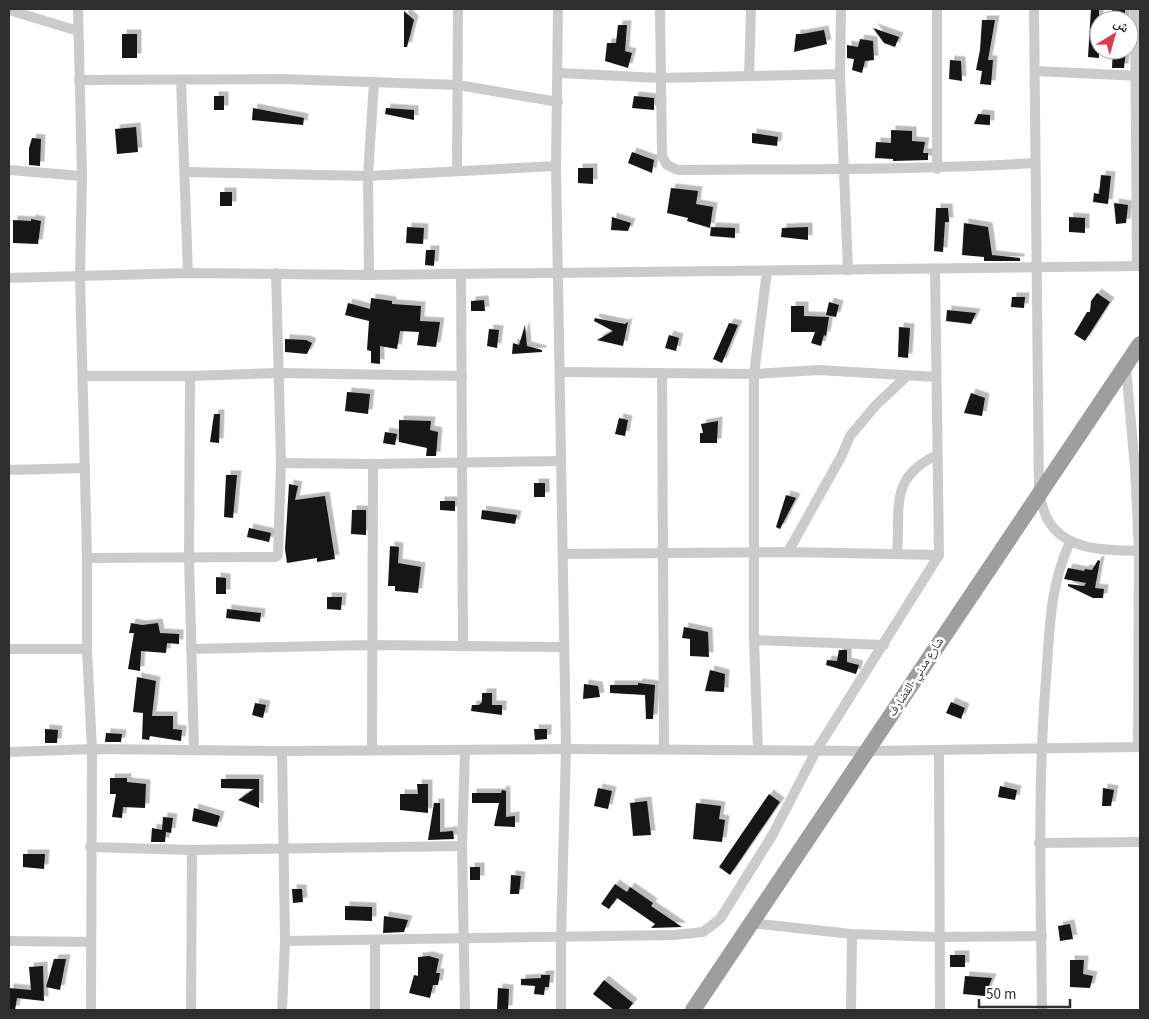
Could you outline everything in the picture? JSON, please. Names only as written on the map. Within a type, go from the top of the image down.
[{"type":"highway","name":"شارع مدني -القضارف","points":[[693,1010],[1140,344]]},
{"type":"street","points":[[78,9],[82,176],[80,276],[84,376],[87,558],[86,649],[92,749],[90,847],[91,1010]]},
{"type":"street","points":[[457,171],[458,9]]},
{"type":"street","points":[[558,9],[559,73],[556,166],[566,749],[560,938],[561,1010]]},
{"type":"street","points":[[660,9],[662,156],[667,166],[678,170],[845,169],[937,168],[1035,163]]},
{"type":"street","points":[[748,75],[751,9]]},
{"type":"street","points":[[841,9],[840,74],[848,270]]},
{"type":"street","points":[[937,9],[937,168]]},
{"type":"street","points":[[1034,9],[1039,494],[1047,519],[1057,532],[1070,542],[1094,549],[1140,551]]},
{"type":"street","points":[[9,278],[276,272],[369,275],[1038,269],[1139,266],[1137,76],[1134,9]]},
{"type":"street","points":[[9,10],[78,31]]},
{"type":"street","points":[[1035,71],[1137,76]]},
{"type":"street","points":[[559,73],[660,78],[840,74]]},
{"type":"street","points":[[79,80],[282,79],[458,85],[558,102]]},
{"type":"street","points":[[181,80],[188,273]]},
{"type":"street","points":[[369,275],[368,176],[374,82]]},
{"type":"street","points":[[185,172],[368,176],[556,166]]},
{"type":"street","points":[[9,170],[82,176]]},
{"type":"street","points":[[285,941],[560,938],[703,932],[720,919],[773,834],[816,751],[939,555],[936,269]]},
{"type":"street","points":[[758,750],[754,640],[754,374],[767,271]]},
{"type":"street","points":[[87,558],[276,557],[278,555],[280,551],[281,463],[276,272]]},
{"type":"street","points":[[461,274],[464,462],[463,646]]},
{"type":"street","points":[[9,752],[92,749],[282,751],[664,748],[868,751],[1040,750],[1139,747],[1140,551],[1126,367]]},
{"type":"street","points":[[561,372],[754,374],[819,370],[936,377]]},
{"type":"street","points":[[84,376],[190,376],[278,373],[462,376]]},
{"type":"street","points":[[662,373],[664,748]]},
{"type":"street","points":[[788,552],[842,455],[850,436],[876,405],[908,375]]},
{"type":"street","points":[[190,376],[189,558],[194,750]]},
{"type":"street","points":[[897,552],[900,520],[898,498],[902,483],[924,461],[937,455]]},
{"type":"street","points":[[281,463],[373,464],[561,461]]},
{"type":"street","points":[[372,750],[373,464]]},
{"type":"street","points":[[9,470],[85,468]]},
{"type":"street","points":[[1042,1010],[1039,843],[1040,750],[1052,592],[1059,566],[1070,542]]},
{"type":"street","points":[[564,554],[897,552],[939,555]]},
{"type":"street","points":[[754,640],[884,645]]},
{"type":"street","points":[[191,649],[372,645],[563,647]]},
{"type":"street","points":[[9,649],[86,649]]},
{"type":"street","points":[[465,750],[462,846],[465,1010]]},
{"type":"street","points":[[939,750],[940,1010]]},
{"type":"street","points":[[282,751],[285,941],[282,1010]]},
{"type":"street","points":[[1039,843],[1140,842]]},
{"type":"street","points":[[90,847],[283,850],[462,846]]},
{"type":"street","points":[[191,1010],[192,850]]},
{"type":"street","points":[[751,923],[852,934],[939,937],[1042,936]]},
{"type":"street","points":[[851,1010],[852,934]]},
{"type":"street","points":[[9,940],[91,942]]},
{"type":"street","points":[[375,940],[375,1010]]},
{"type":"building","points":[[404,11],[414,20],[407,47],[404,47]]},
{"type":"building","points":[[982,20],[995,20],[988,60],[993,60],[991,85],[980,84],[982,71],[976,70],[980,50]]},
{"type":"building","points":[[618,25],[627,25],[625,51],[632,53],[628,68],[605,61],[607,43],[616,43]]},
{"type":"building","points":[[873,28],[899,37],[895,47],[884,43]]},
{"type":"building","points":[[824,30],[827,44],[794,52],[796,34]]},
{"type":"building","points":[[122,34],[137,34],[137,58],[122,58]]},
{"type":"building","points":[[860,39],[873,41],[874,60],[865,61],[862,73],[852,70],[854,59],[847,58],[847,45],[858,47]]},
{"type":"building","points":[[950,60],[961,61],[962,81],[949,79]]},
{"type":"building","points":[[1112,60],[1125,60],[1124,68],[1112,68]]},
{"type":"building","points":[[214,96],[224,96],[224,110],[214,110]]},
{"type":"building","points":[[634,96],[654,98],[654,110],[632,108]]},
{"type":"building","points":[[253,108],[304,118],[303,125],[252,120]]},
{"type":"building","points":[[386,108],[414,110],[414,120],[385,114]]},
{"type":"building","points":[[978,114],[990,115],[990,125],[974,124]]},
{"type":"building","points":[[136,127],[138,152],[117,154],[115,129]]},
{"type":"building","points":[[891,130],[912,131],[912,141],[925,142],[923,153],[928,153],[928,160],[893,161],[893,159],[875,158],[876,142],[891,143]]},
{"type":"building","points":[[752,133],[778,137],[777,146],[752,143]]},
{"type":"building","points":[[32,138],[41,139],[40,166],[29,165],[29,148]]},
{"type":"building","points":[[632,152],[654,160],[652,173],[628,163]]},
{"type":"building","points":[[578,168],[593,168],[593,184],[578,183]]},
{"type":"building","points":[[1101,175],[1111,176],[1108,204],[1093,202],[1094,193],[1099,194]]},
{"type":"building","points":[[671,188],[698,191],[696,204],[713,207],[710,228],[687,221],[688,218],[667,213]]},
{"type":"building","points":[[220,192],[232,192],[232,206],[220,206]]},
{"type":"building","points":[[1114,203],[1128,205],[1126,223],[1116,224]]},
{"type":"building","points":[[936,208],[948,208],[949,222],[945,222],[943,252],[934,251]]},
{"type":"building","points":[[612,217],[631,223],[628,231],[611,230]]},
{"type":"building","points":[[1069,217],[1085,218],[1085,233],[1069,232]]},
{"type":"building","points":[[31,219],[41,221],[38,244],[13,243],[13,220],[31,221]]},
{"type":"building","points":[[964,223],[988,227],[992,255],[1020,258],[1020,261],[984,261],[984,257],[962,255]]},
{"type":"building","points":[[407,227],[424,228],[423,244],[406,243]]},
{"type":"building","points":[[711,227],[735,228],[735,238],[710,236]]},
{"type":"building","points":[[808,227],[808,240],[781,237],[782,228]]},
{"type":"building","points":[[426,250],[435,250],[434,266],[425,265]]},
{"type":"building","points":[[1097,293],[1110,302],[1085,341],[1074,334],[1087,312],[1090,312],[1091,301]]},
{"type":"building","points":[[1012,297],[1025,297],[1024,308],[1011,307]]},
{"type":"building","points":[[371,298],[392,301],[392,304],[421,306],[420,321],[440,322],[436,347],[417,345],[419,332],[400,331],[397,349],[380,346],[380,364],[371,363],[371,351],[367,350],[369,321],[345,315],[348,303],[370,309]]},
{"type":"building","points":[[484,300],[485,311],[471,311],[471,301]]},
{"type":"building","points":[[829,302],[839,305],[836,317],[826,315]]},
{"type":"building","points":[[791,306],[804,306],[804,316],[829,317],[826,336],[824,335],[821,346],[811,343],[815,332],[791,332]]},
{"type":"building","points":[[947,310],[976,313],[971,324],[946,321]]},
{"type":"building","points":[[595,318],[625,324],[628,322],[623,346],[597,340],[613,331],[594,321]]},
{"type":"building","points":[[729,323],[738,325],[722,363],[713,359]]},
{"type":"building","points":[[525,325],[527,346],[542,350],[542,352],[512,354],[513,343],[519,345]]},
{"type":"building","points":[[899,327],[910,328],[908,358],[898,357]]},
{"type":"building","points":[[489,329],[499,330],[497,348],[487,346]]},
{"type":"building","points":[[669,335],[679,338],[676,351],[665,348]]},
{"type":"building","points":[[285,339],[306,340],[312,343],[307,354],[285,352]]},
{"type":"building","points":[[347,392],[370,394],[368,414],[345,411]]},
{"type":"building","points":[[971,393],[985,398],[982,416],[964,413]]},
{"type":"building","points":[[214,414],[220,414],[219,443],[210,442]]},
{"type":"building","points":[[619,418],[628,420],[625,436],[615,434]]},
{"type":"building","points":[[399,420],[431,421],[430,430],[438,432],[436,456],[426,456],[427,448],[399,442]]},
{"type":"building","points":[[718,421],[717,443],[700,443],[700,433],[703,433],[701,424]]},
{"type":"building","points":[[385,432],[397,434],[395,445],[383,443]]},
{"type":"building","points":[[226,475],[237,475],[233,518],[224,517]]},
{"type":"building","points":[[534,483],[545,483],[545,497],[534,497]]},
{"type":"building","points":[[289,484],[298,486],[295,500],[325,496],[335,559],[317,562],[317,558],[287,563],[285,549]]},
{"type":"building","points":[[786,495],[796,498],[780,529],[776,527]]},
{"type":"building","points":[[440,501],[455,501],[455,511],[440,510]]},
{"type":"building","points":[[352,510],[366,510],[366,535],[351,534]]},
{"type":"building","points":[[482,510],[517,515],[515,524],[481,519]]},
{"type":"building","points":[[249,528],[271,533],[269,542],[247,537]]},
{"type":"building","points":[[390,546],[399,547],[398,563],[421,567],[418,593],[395,591],[395,586],[388,586]]},
{"type":"building","points":[[1098,560],[1100,561],[1095,588],[1104,589],[1103,598],[1093,598],[1068,586],[1068,584],[1084,586],[1086,583],[1064,579],[1068,568],[1084,571],[1085,569],[1092,570]]},
{"type":"building","points":[[216,577],[226,578],[226,594],[216,594]]},
{"type":"building","points":[[327,597],[342,597],[341,610],[327,609]]},
{"type":"building","points":[[227,609],[261,613],[260,622],[226,618]]},
{"type":"building","points":[[131,623],[142,625],[158,623],[160,633],[179,634],[179,644],[167,643],[166,653],[141,651],[140,671],[128,669],[134,633],[129,633]]},
{"type":"building","points":[[684,627],[708,632],[709,657],[690,656],[690,639],[682,638]]},
{"type":"building","points":[[839,650],[847,650],[847,662],[859,665],[856,674],[826,665],[827,660],[837,661]]},
{"type":"building","points":[[710,670],[725,674],[724,692],[705,691]]},
{"type":"building","points":[[137,677],[156,681],[152,716],[173,716],[173,729],[182,730],[181,741],[150,736],[149,740],[142,739],[143,713],[133,712]]},
{"type":"building","points":[[638,683],[655,685],[653,719],[646,719],[645,695],[610,693],[610,685],[638,685]]},
{"type":"building","points":[[584,684],[598,686],[600,697],[583,699]]},
{"type":"building","points":[[482,693],[492,693],[492,705],[502,705],[502,715],[471,711],[472,705],[479,705],[482,702]]},
{"type":"building","points":[[951,702],[965,708],[961,719],[946,713]]},
{"type":"building","points":[[255,703],[266,705],[263,718],[252,715]]},
{"type":"building","points":[[45,729],[58,730],[57,743],[45,743]]},
{"type":"building","points":[[534,729],[547,729],[547,739],[535,740]]},
{"type":"building","points":[[106,733],[122,734],[121,742],[105,742]]},
{"type":"building","points":[[110,778],[127,778],[127,782],[146,784],[145,808],[123,807],[122,818],[112,817],[116,794],[110,794]]},
{"type":"building","points":[[221,779],[259,779],[259,808],[238,800],[254,789],[221,788]]},
{"type":"building","points":[[417,784],[428,784],[428,813],[400,810],[400,794],[418,794]]},
{"type":"building","points":[[1000,786],[1017,790],[1015,800],[998,797]]},
{"type":"building","points":[[598,788],[612,791],[608,809],[594,806]]},
{"type":"building","points":[[1103,788],[1114,790],[1111,806],[1102,806]]},
{"type":"building","points":[[502,790],[506,791],[506,817],[515,816],[515,827],[494,826],[499,803],[472,803],[472,793],[501,793]]},
{"type":"building","points":[[769,794],[780,802],[730,875],[719,867]]},
{"type":"building","points":[[647,801],[651,835],[633,836],[630,803]]},
{"type":"building","points":[[434,803],[440,803],[440,832],[453,831],[454,839],[428,840]]},
{"type":"building","points":[[696,803],[721,806],[719,819],[725,820],[722,842],[693,839]]},
{"type":"building","points":[[194,808],[220,816],[217,827],[192,821]]},
{"type":"building","points":[[163,817],[173,818],[171,833],[166,832],[165,842],[151,842],[152,828],[162,830]]},
{"type":"building","points":[[23,854],[45,854],[44,869],[23,867]]},
{"type":"building","points":[[470,867],[480,867],[480,880],[470,880]]},
{"type":"building","points":[[511,875],[521,876],[519,894],[510,894]]},
{"type":"building","points":[[615,884],[627,892],[630,887],[653,903],[651,906],[682,927],[651,928],[655,924],[617,898],[609,909],[601,904]]},
{"type":"building","points":[[292,889],[302,889],[303,902],[293,903]]},
{"type":"building","points":[[345,906],[372,907],[372,921],[345,920]]},
{"type":"building","points":[[384,916],[408,920],[404,932],[383,933]]},
{"type":"building","points":[[1070,924],[1073,939],[1060,941],[1058,926]]},
{"type":"building","points":[[950,955],[965,955],[965,967],[950,967]]},
{"type":"building","points":[[429,956],[439,959],[436,973],[440,973],[438,985],[433,985],[430,998],[409,993],[414,975],[418,976],[418,957]]},
{"type":"building","points":[[54,959],[66,959],[60,990],[46,987]]},
{"type":"building","points":[[1070,960],[1084,960],[1083,974],[1093,976],[1090,988],[1070,987]]},
{"type":"building","points":[[43,966],[44,1001],[17,998],[15,1010],[9,1010],[9,988],[31,990],[29,967]]},
{"type":"building","points":[[541,975],[550,975],[549,987],[545,987],[544,995],[534,994],[535,986],[521,985],[521,979],[541,978]]},
{"type":"building","points":[[965,976],[992,978],[985,996],[963,994]]},
{"type":"building","points":[[604,980],[633,1003],[628,1010],[614,1010],[593,994]]},
{"type":"building","points":[[498,988],[509,989],[508,1010],[497,1010]]}]
